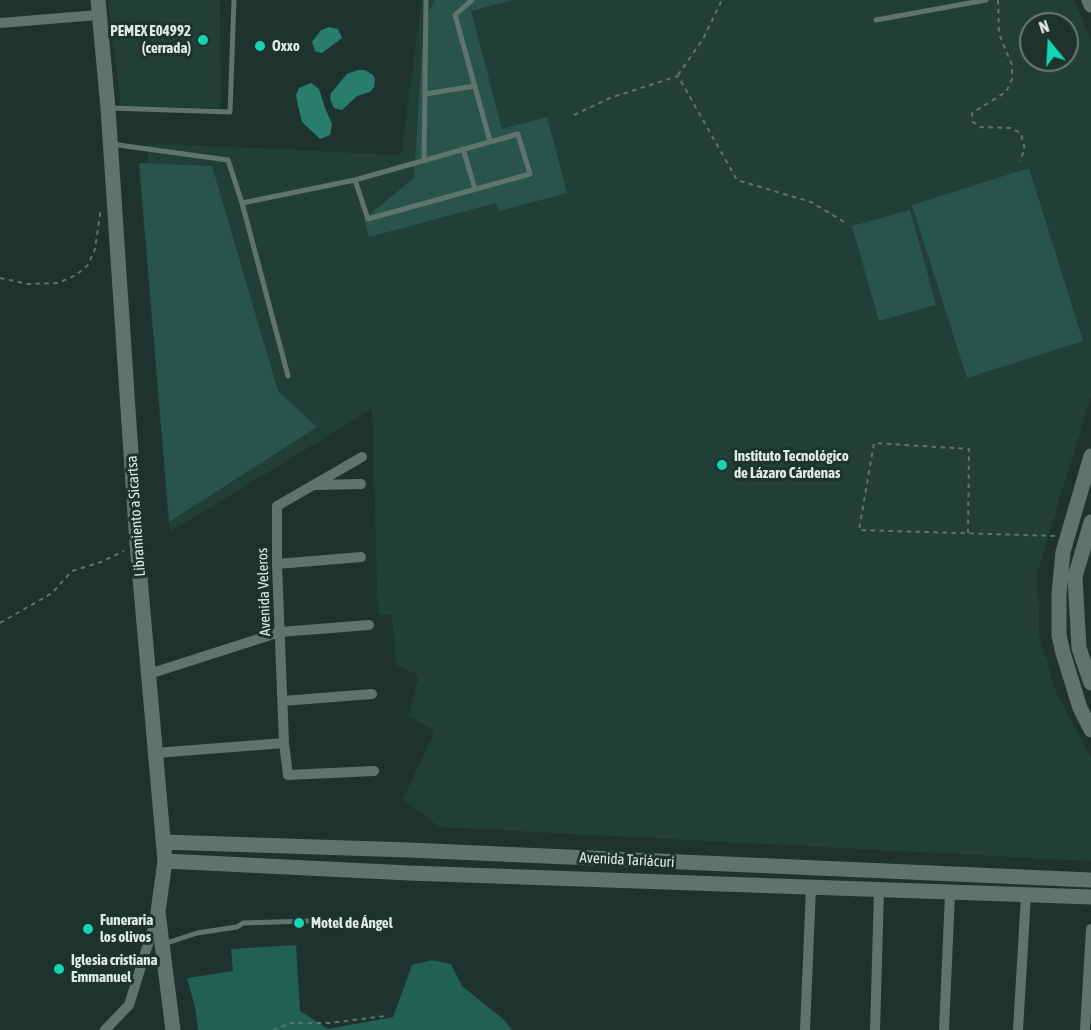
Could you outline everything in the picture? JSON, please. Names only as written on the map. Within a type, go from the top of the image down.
[{"type":"street","points":[[1089,0],[1091,5]]},
{"type":"street","name":"Libramiento a Sicartsa","points":[[98,7],[108,108],[137,544],[165,861],[158,912],[173,1030]]},
{"type":"street","points":[[0,23],[98,7]]},
{"type":"street","points":[[1091,456],[1067,538],[1059,593],[1059,634],[1063,653],[1080,708],[1091,730]]},
{"type":"street","name":"Avenida Veleros","points":[[362,457],[277,506],[277,564],[284,743],[288,774],[374,771]]},
{"type":"street","points":[[312,485],[361,484]]},
{"type":"street","points":[[1089,672],[1079,648],[1075,577],[1091,522]]},
{"type":"street","points":[[277,564],[361,557]]},
{"type":"street","points":[[149,674],[280,632],[369,625]]},
{"type":"street","points":[[1059,634],[1078,634]]},
{"type":"street","points":[[283,701],[372,694]]},
{"type":"street","points":[[156,753],[284,743]]},
{"type":"street","name":"Avenida Tariácuri","points":[[162,842],[410,850],[1091,880]]},
{"type":"street","points":[[409,873],[410,850]]},
{"type":"street","name":"Avenida Tariácuri","points":[[165,861],[409,873],[950,894],[1091,897]]},
{"type":"street","points":[[805,1030],[811,887]]},
{"type":"street","points":[[875,1030],[879,891]]},
{"type":"street","points":[[944,1030],[950,894]]},
{"type":"street","points":[[1018,1030],[1026,895]]},
{"type":"street","points":[[105,1030],[129,1005],[158,912]]},
{"type":"street","points":[[1085,1030],[1091,929]]},
{"type":"lane","points":[[108,108],[230,112],[234,0]]},
{"type":"lane","points":[[424,161],[426,0]]},
{"type":"lane","points":[[472,0],[455,15],[490,141]]},
{"type":"lane","points":[[876,20],[986,0]]},
{"type":"lane","points":[[425,94],[475,86]]},
{"type":"lane","points":[[242,203],[356,180],[518,134],[530,174],[368,219],[356,180]]},
{"type":"lane","points":[[110,144],[228,160],[242,203],[288,376]]},
{"type":"lane","points":[[463,149],[475,189]]},
{"type":"lane","points":[[162,944],[197,933],[237,927],[243,923],[342,920]]},
{"type":"path","points":[[574,115],[610,98],[678,76],[703,39],[722,0]]},
{"type":"path","points":[[998,0],[999,34],[1012,65],[1012,79],[1006,92],[972,113],[973,122],[980,127],[1010,128],[1021,134],[1025,150],[1019,161]]},
{"type":"path","points":[[678,76],[737,180],[811,202],[846,223]]},
{"type":"path","points":[[0,278],[28,284],[58,283],[76,275],[88,265],[95,249],[101,202]]},
{"type":"path","points":[[968,533],[969,449],[874,443],[859,530],[968,533],[1049,535],[1067,538]]},
{"type":"path","points":[[0,623],[52,593],[72,571],[101,562],[137,544]]},
{"type":"path","points":[[273,1030],[291,1023],[329,1023],[385,1016]]},
{"type":"shaded area","points":[[108,0],[220,0],[221,108],[121,106]]},
{"type":"shaded area","name":"Instituto Tecnológico de Lázaro Cárdenas","points":[[422,0],[1074,0],[1091,40],[1091,397],[1038,570],[1039,635],[1057,694],[1091,757],[1091,861],[439,827],[403,799],[435,730],[408,716],[419,675],[396,665],[392,615],[378,615],[372,409],[170,532],[147,143],[401,155]]},
{"type":"shaded area","points":[[435,0],[513,0],[471,11],[502,129],[547,117],[567,193],[499,211],[496,203],[369,237],[364,219],[414,178],[424,20]]},
{"type":"shaded area","points":[[329,27],[338,29],[342,38],[322,53],[315,51],[312,42],[321,30]]},
{"type":"shaded area","points":[[365,70],[373,75],[374,87],[370,92],[357,96],[342,110],[334,108],[330,99],[331,93],[347,74]]},
{"type":"shaded area","points":[[311,83],[319,89],[332,124],[330,135],[320,139],[302,122],[296,95],[299,88]]},
{"type":"shaded area","points":[[139,163],[212,166],[278,391],[317,427],[169,522]]},
{"type":"shaded area","points":[[1029,168],[1083,341],[967,378],[912,205]]},
{"type":"shaded area","points":[[910,210],[936,305],[879,321],[852,226]]},
{"type":"shaded area","points":[[296,945],[300,1011],[328,1029],[393,1017],[412,965],[432,960],[451,964],[462,986],[503,1019],[512,1030],[198,1030],[195,1007],[187,978],[233,971],[231,949]]},
{"type":"place","name":"PEMEX E04992 (cerrada)","points":[[203,40]]},
{"type":"place","name":"Oxxo","points":[[260,46]]},
{"type":"place","name":"Instituto Tecnológico de Lázaro Cárdenas","points":[[722,465]]},
{"type":"place","name":"Motel de Ángel","points":[[299,923]]},
{"type":"place","name":"Funeraria los olivos","points":[[88,929]]},
{"type":"place","name":"Iglesia cristiana Emmanuel","points":[[59,969]]}]
